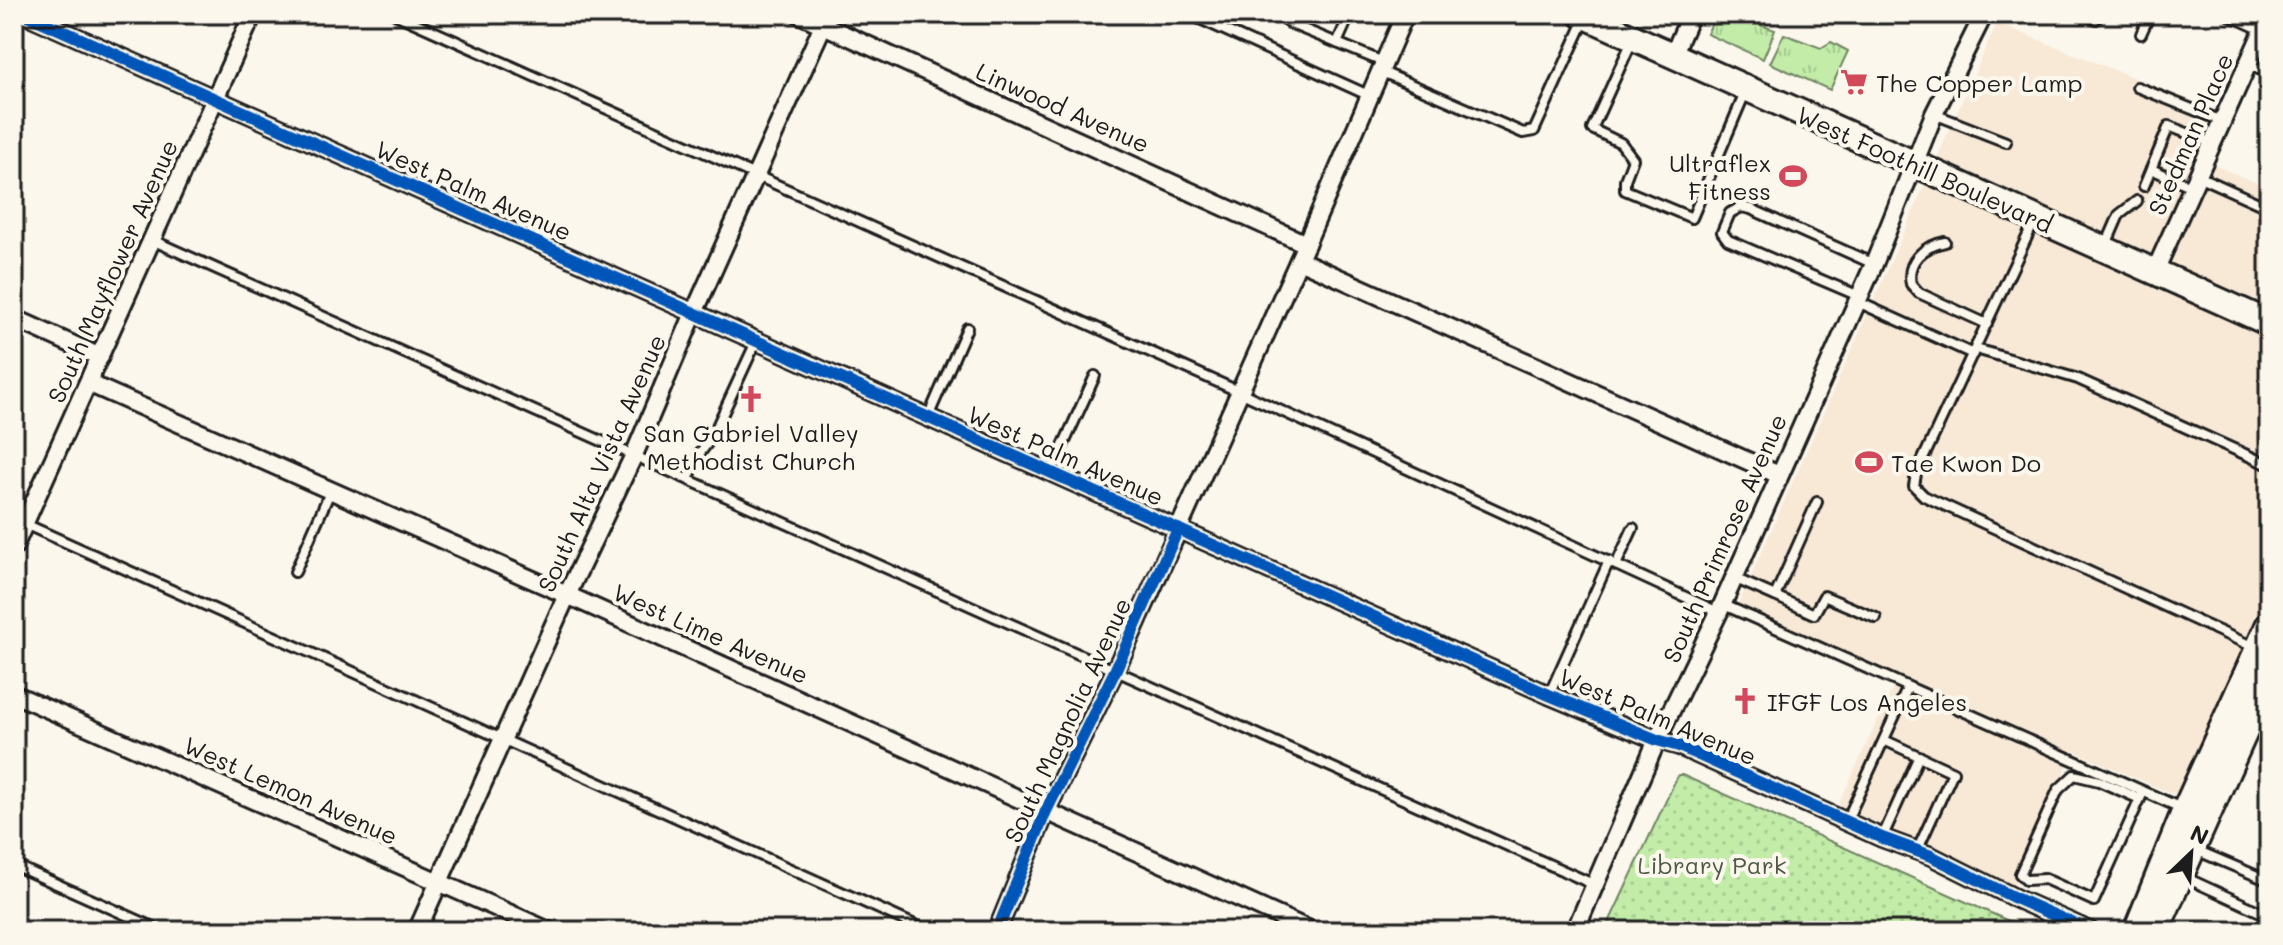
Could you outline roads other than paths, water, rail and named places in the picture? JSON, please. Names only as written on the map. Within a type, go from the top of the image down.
[{"type":"main road","name":"West Foothill Boulevard","points":[[1584,15],[2269,323]]},
{"type":"main road","points":[[2136,931],[2185,810],[2263,652],[2269,624]]},
{"type":"main road","points":[[2156,931],[2269,678]]},
{"type":"street","name":"West Palm Avenue","points":[[25,14],[1549,695],[1657,740],[1679,746],[2090,931]]},
{"type":"street","name":"South Mayflower Avenue","points":[[14,547],[22,519],[100,357],[253,14]]},
{"type":"street","name":"Linwood Avenue","points":[[799,14],[825,19],[1306,244]]},
{"type":"street","name":"South Magnolia Avenue","points":[[997,931],[1046,811],[1115,671],[1405,14]]},
{"type":"street","points":[[1673,55],[1691,14]]},
{"type":"street","name":"South Primrose Avenue","points":[[1575,931],[1657,740],[1721,608],[1874,264],[1934,114],[1984,14]]},
{"type":"street","name":"South Alta Vista Avenue","points":[[417,931],[567,595],[634,455],[825,19]]},
{"type":"street","name":"Stedman Place","points":[[2155,271],[2266,24]]},
{"type":"street","points":[[1299,260],[1779,475]]},
{"type":"street","points":[[14,318],[100,357]]},
{"type":"street","name":"West Lime Avenue","points":[[88,383],[1312,931]]},
{"type":"street","name":"West Lemon Avenue","points":[[14,694],[549,931]]},
{"type":"lane","points":[[395,14],[1240,392],[1612,563],[1908,687],[2142,795]]},
{"type":"lane","points":[[1189,14],[1368,95]]},
{"type":"lane","points":[[1276,14],[1291,24],[1523,133],[1534,131],[1584,15]]},
{"type":"lane","points":[[1337,43],[1350,14]]},
{"type":"lane","points":[[2085,14],[2096,19],[2099,14]]},
{"type":"lane","points":[[2141,34],[2150,14]]},
{"type":"lane","points":[[2227,14],[2266,24]]},
{"type":"lane","points":[[1633,38],[1592,129],[1621,143],[1633,159],[1625,180],[1625,190],[1692,218],[1747,88]]},
{"type":"lane","points":[[2248,64],[2269,74]]},
{"type":"lane","points":[[2137,87],[2222,122]]},
{"type":"lane","points":[[1934,114],[2006,142]]},
{"type":"lane","points":[[2144,186],[2169,126],[2212,144]]},
{"type":"lane","points":[[2151,169],[2196,181],[2269,208]]},
{"type":"lane","points":[[2104,249],[2119,215],[2137,201]]},
{"type":"lane","points":[[1874,264],[1751,209],[1741,207],[1730,213],[1722,232],[1728,240],[1974,351],[2078,379],[2269,465]]},
{"type":"lane","points":[[2035,220],[1916,474],[1914,486],[1924,496],[2263,652]]},
{"type":"lane","points":[[152,240],[1596,885]]},
{"type":"lane","points":[[1945,242],[1934,244],[1918,255],[1912,266],[1911,284],[1919,293],[1987,324]]},
{"type":"lane","points":[[928,417],[967,328]]},
{"type":"lane","points":[[688,479],[700,453],[712,437],[757,341]]},
{"type":"lane","points":[[1051,472],[1095,376]]},
{"type":"lane","points":[[295,572],[330,492]]},
{"type":"lane","points":[[1775,596],[1817,502]]},
{"type":"lane","points":[[22,519],[928,931]]},
{"type":"lane","points":[[1549,695],[1612,563],[1633,528]]},
{"type":"lane","points":[[1734,578],[1814,614],[1824,596],[1876,618]]},
{"type":"lane","points":[[1846,822],[1908,687]]},
{"type":"lane","points":[[1884,740],[1953,772],[1917,852]]},
{"type":"lane","points":[[1882,838],[1919,756]]},
{"type":"lane","points":[[2142,795],[2094,901],[2045,879],[2026,880],[2020,874],[2058,790],[2074,775],[2099,781],[2142,795],[2185,810]]},
{"type":"lane","points":[[2193,848],[2269,881]]},
{"type":"lane","points":[[14,865],[162,931]]},
{"type":"lane","points":[[2181,876],[2269,916]]},
{"type":"place","name":"The Copper Lamp","points":[[1854,82]]},
{"type":"place","name":"Ultraflex Fitness","points":[[1793,176]]},
{"type":"place","name":"San Gabriel Valley Methodist Church","points":[[751,399]]},
{"type":"place","name":"Tae Kwon Do","points":[[1869,462]]},
{"type":"place","name":"IFGF Los Angeles","points":[[1745,701]]},
{"type":"park label","name":"Library Park","points":[[1712,864]]}]
